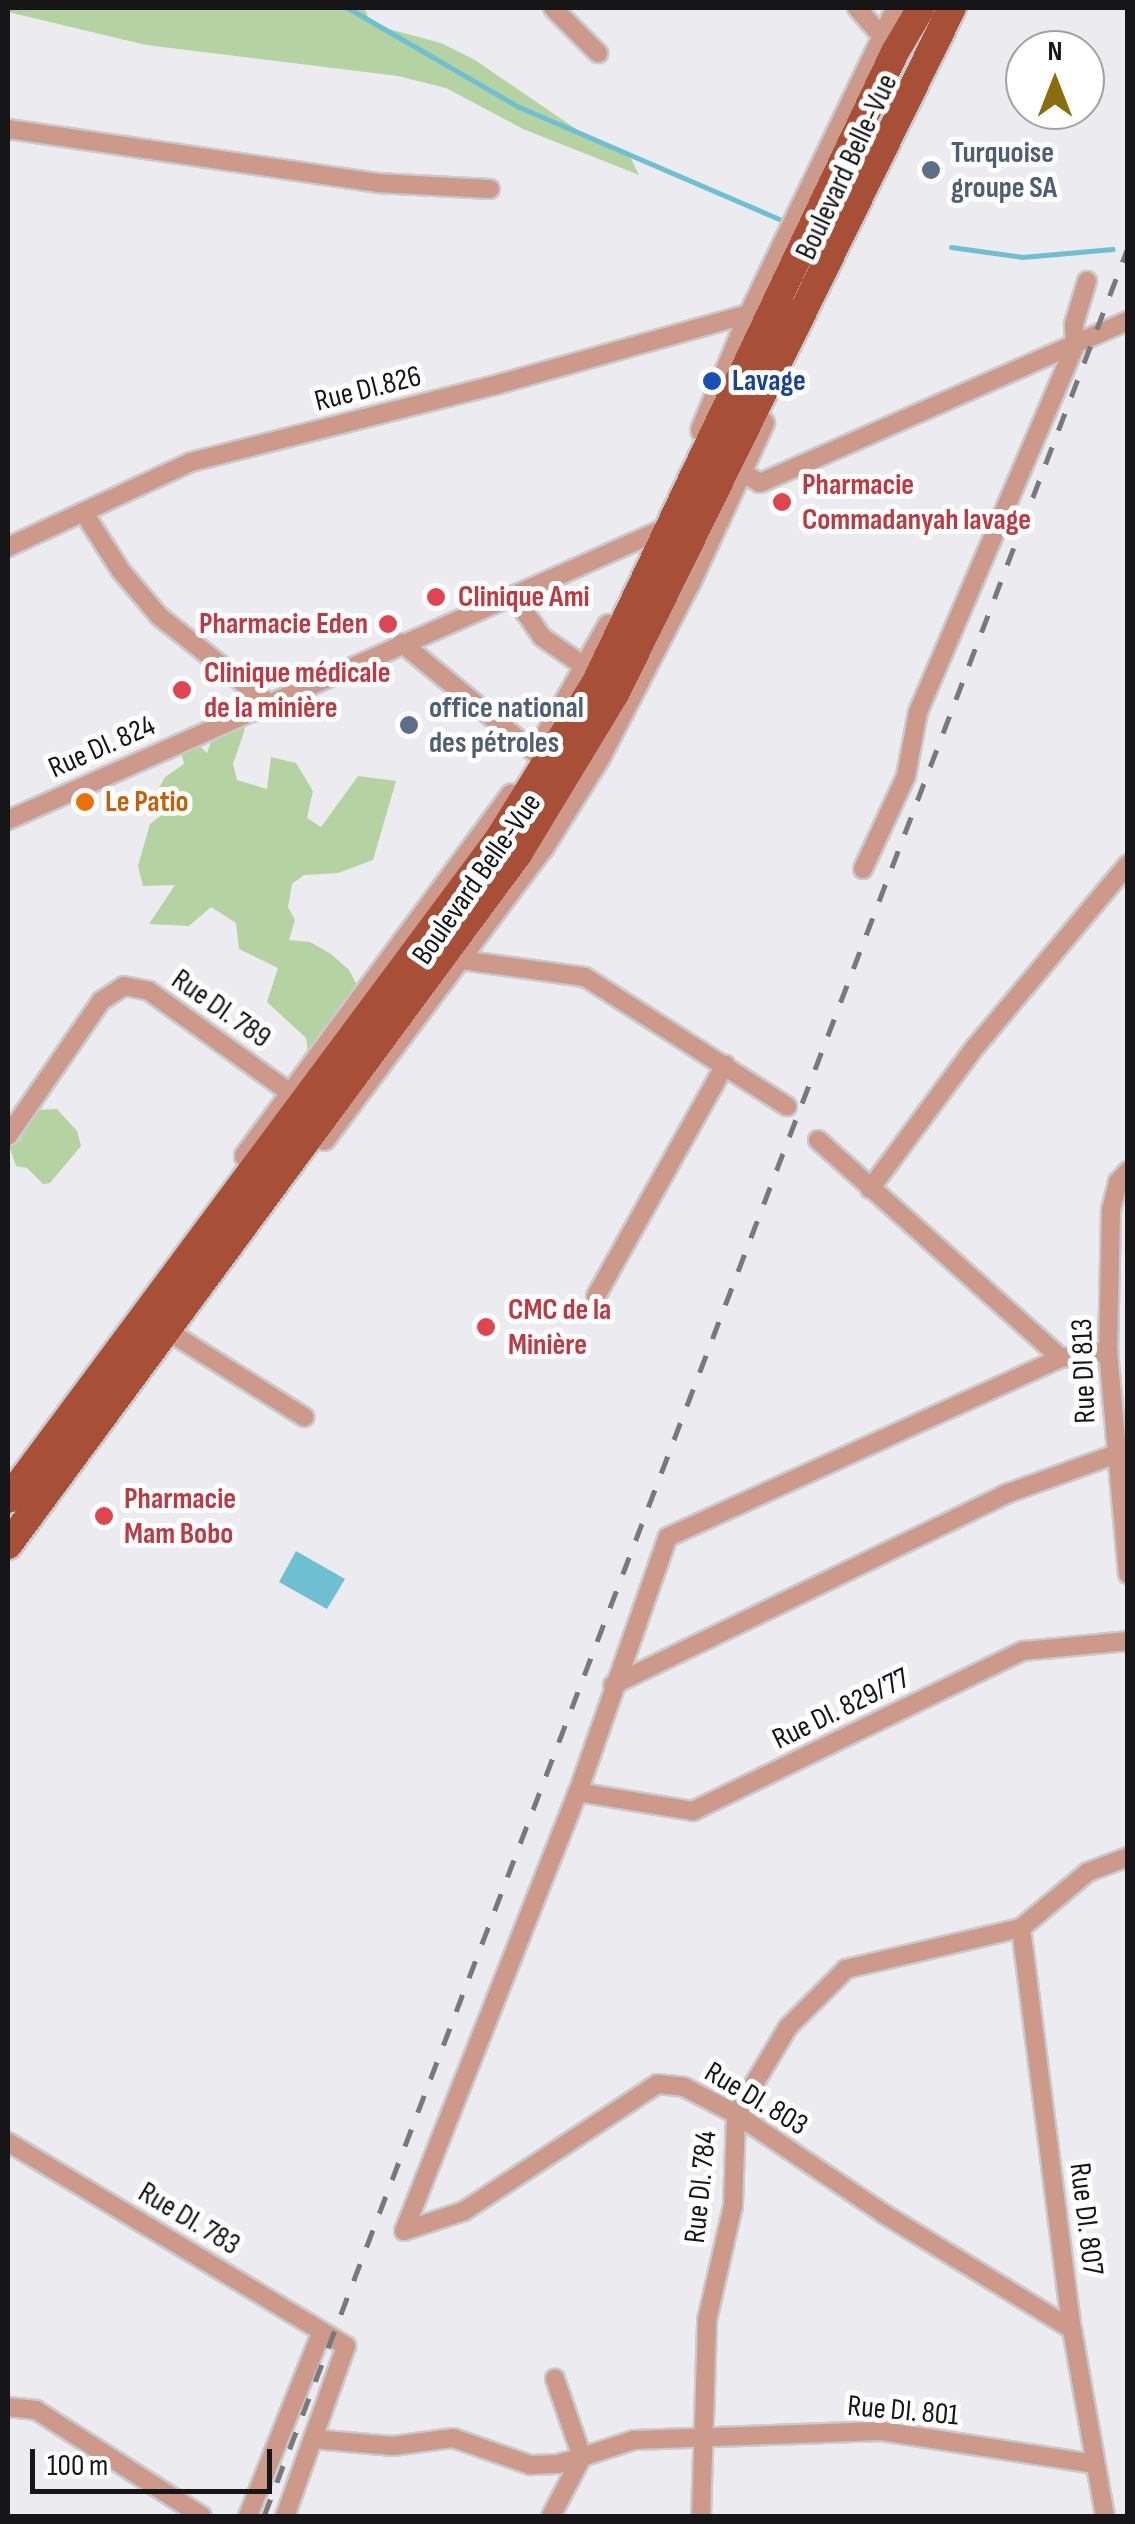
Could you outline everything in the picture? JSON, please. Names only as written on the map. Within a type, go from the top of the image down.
[{"type":"main road","name":"Boulevard Belle-Vue","points":[[8,1499],[498,840],[586,698],[895,52],[921,8]]},
{"type":"main road","name":"Boulevard Belle-Vue","points":[[8,1545],[518,854],[615,694],[952,8]]},
{"type":"street","points":[[554,8],[598,53]]},
{"type":"street","points":[[858,8],[882,36]]},
{"type":"street","name":"Boulevard Belle-Vue","points":[[8,1478],[511,798],[587,668],[659,531],[751,312],[898,8]]},
{"type":"street","name":"Boulevard Belle-Vue","points":[[8,1556],[461,960],[542,848],[599,757],[740,471],[911,102],[964,8]]},
{"type":"street","points":[[8,129],[377,184],[490,188]]},
{"type":"street","points":[[863,869],[906,776],[918,712],[1075,344],[1074,324],[1087,281]]},
{"type":"street","name":"Rue DI.826","points":[[8,547],[191,462],[492,386],[751,312]]},
{"type":"street","points":[[740,471],[760,483],[1128,322]]},
{"type":"street","points":[[84,513],[121,570],[159,616],[267,702]]},
{"type":"street","name":"Rue DI. 824","points":[[8,820],[659,531]]},
{"type":"street","points":[[513,595],[542,637],[587,668]]},
{"type":"street","points":[[402,644],[536,754]]},
{"type":"street","points":[[870,1189],[976,1046],[1128,864]]},
{"type":"street","points":[[461,960],[585,978],[787,1106]]},
{"type":"street","name":"Rue DI. 789","points":[[8,1136],[101,1001],[124,986],[149,991],[292,1094]]},
{"type":"street","points":[[596,1296],[726,1065]]},
{"type":"street","points":[[818,1140],[1061,1358]]},
{"type":"street","name":"Rue DI 813","points":[[1128,1171],[1118,1182],[1111,1211],[1108,1352],[1114,1455],[1128,1574]]},
{"type":"street","points":[[1109,1312],[1128,1304]]},
{"type":"street","points":[[174,1335],[304,1416]]},
{"type":"street","points":[[578,1792],[668,1537],[1061,1358],[1108,1352]]},
{"type":"street","points":[[613,1685],[1006,1494],[1114,1455]]},
{"type":"street","name":"Rue DI. 829/77","points":[[578,1792],[693,1811],[1023,1651],[1128,1642]]},
{"type":"street","name":"Rue DI. 803","points":[[578,1792],[404,2231],[464,2211],[657,2084],[684,2087],[736,2114],[884,2214],[1072,2329]]},
{"type":"street","name":"Rue DI. 784","points":[[701,2516],[707,2320],[733,2206],[736,2114],[788,2027],[846,1968],[1021,1928],[1088,1872],[1128,1857]]},
{"type":"street","name":"Rue DI. 807","points":[[1021,1928],[1072,2329],[1105,2516]]},
{"type":"street","name":"Rue DI. 783","points":[[8,2142],[343,2342],[344,2358],[313,2439]]},
{"type":"street","points":[[248,2516],[322,2331]]},
{"type":"street","points":[[551,2516],[582,2457],[555,2379]]},
{"type":"street","points":[[8,2406],[36,2410],[202,2516]]},
{"type":"street","name":"Rue DI. 801","points":[[313,2439],[394,2446],[454,2438],[530,2465],[558,2464],[634,2440],[881,2431],[1094,2464]]},
{"type":"street","points":[[285,2516],[313,2439]]},
{"type":"green space","points":[[8,8],[365,8],[370,24],[441,43],[475,60],[576,129],[628,152],[639,175],[523,129],[446,88],[398,76],[146,45],[8,12]]},
{"type":"green space","points":[[231,723],[245,729],[233,764],[237,780],[267,789],[271,757],[296,763],[313,791],[307,818],[321,827],[358,776],[396,781],[373,860],[338,873],[304,875],[292,884],[288,907],[295,920],[289,940],[310,942],[331,954],[349,970],[359,989],[309,1059],[306,1038],[267,1002],[278,968],[239,949],[236,923],[211,907],[189,926],[149,924],[175,885],[143,886],[138,866],[150,824],[163,814],[156,794],[165,777],[184,764],[180,746],[195,742],[207,753],[215,730]]},
{"type":"green space","points":[[57,1109],[77,1131],[81,1146],[50,1183],[43,1184],[27,1168],[16,1166],[9,1145],[21,1140],[20,1126],[30,1120],[34,1110]]},
{"type":"water","points":[[296,1551],[345,1579],[327,1609],[279,1582]]},
{"type":"waterway","points":[[348,8],[519,107],[781,220]]},
{"type":"waterway","points":[[951,247],[1022,257],[1113,249]]},
{"type":"railway","points":[[264,2516],[1128,248]]},
{"type":"place","name":"Turquoise groupe SA","points":[[931,170]]},
{"type":"place","name":"Lavage","points":[[712,381]]},
{"type":"place","name":"Pharmacie Commadanyah lavage","points":[[782,502]]},
{"type":"place","name":"Clinique Ami","points":[[436,597]]},
{"type":"place","name":"Pharmacie Eden","points":[[388,624]]},
{"type":"place","name":"Clinique médicale de la minière","points":[[182,690]]},
{"type":"place","name":"office national des pétroles","points":[[409,725]]},
{"type":"place","name":"Le Patio","points":[[85,802]]},
{"type":"place","name":"CMC de la Minière","points":[[486,1327]]},
{"type":"place","name":"Pharmacie Mam Bobo","points":[[104,1516]]}]
